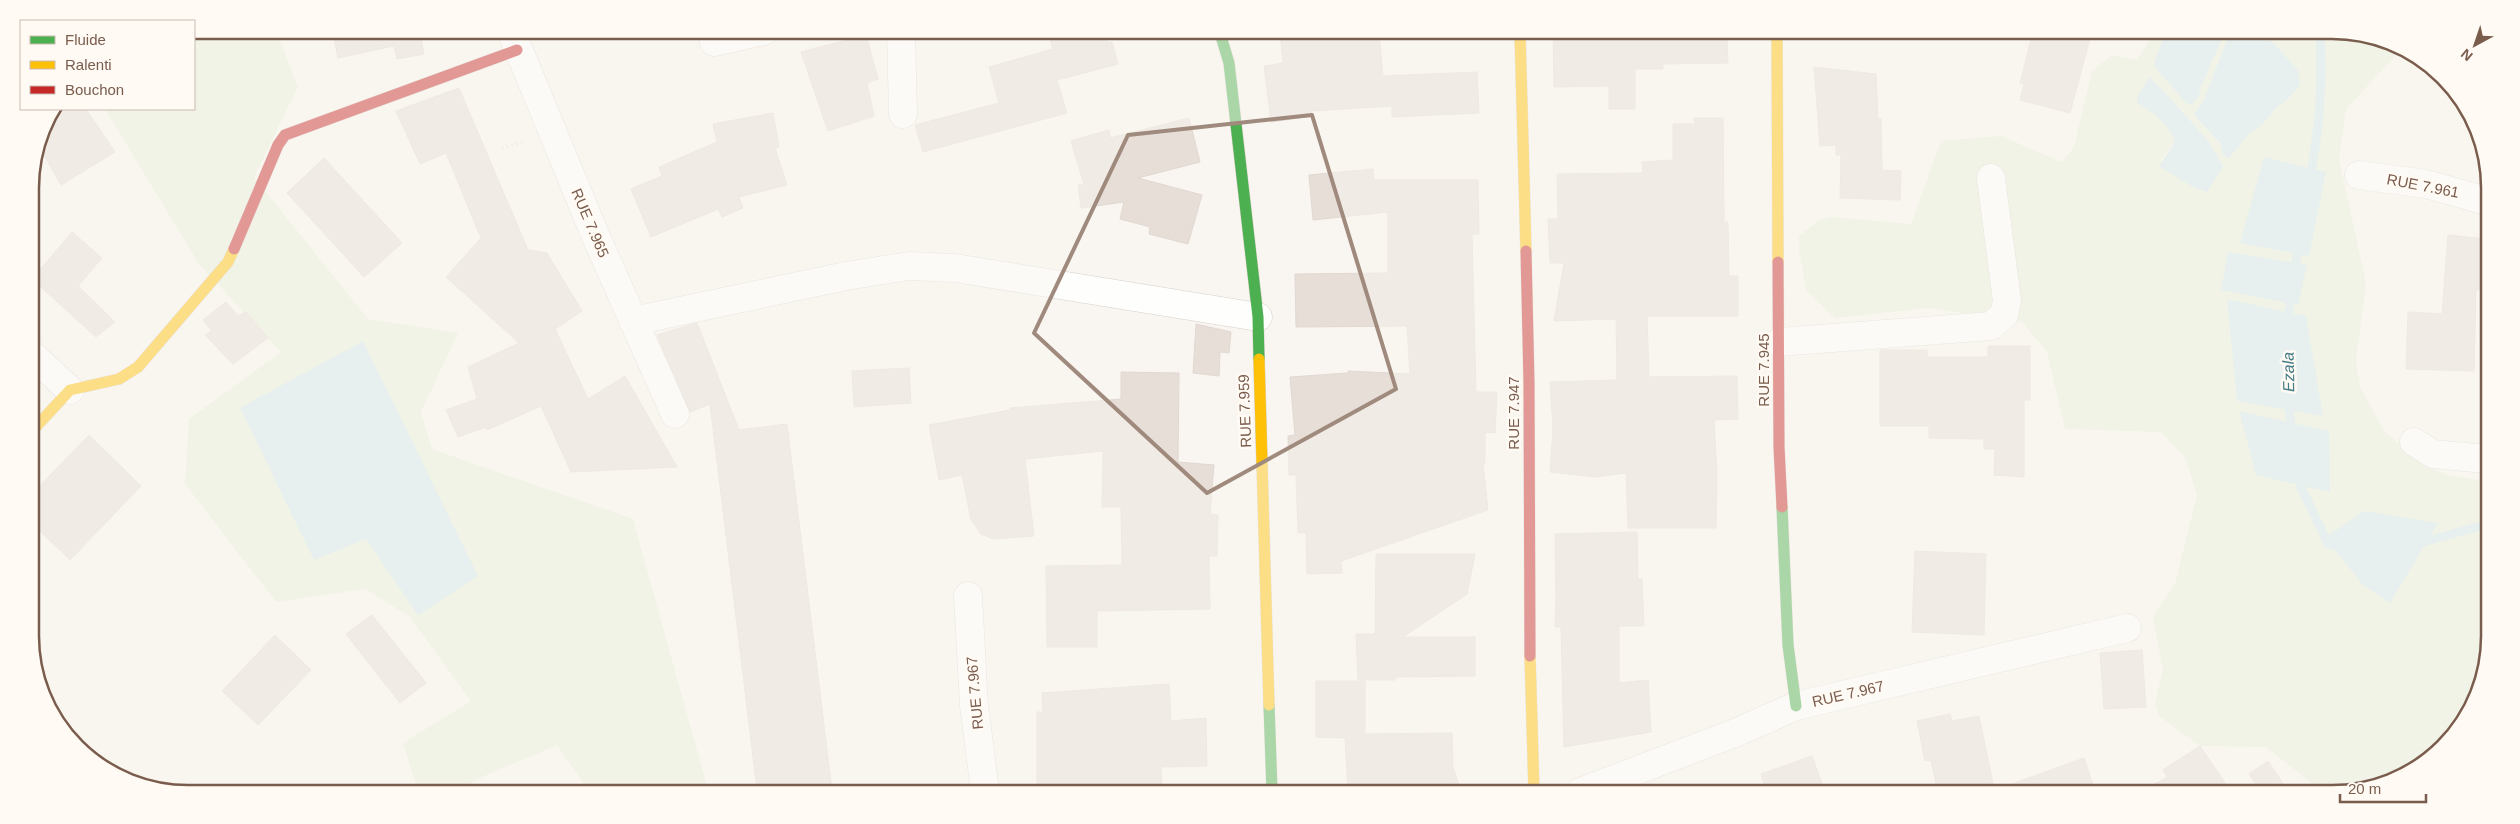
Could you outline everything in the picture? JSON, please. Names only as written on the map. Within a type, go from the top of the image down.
[{"type":"street","points":[[714,42],[729,39]]},
{"type":"street","points":[[901,39],[902,114]]},
{"type":"street","name":"RUE 7.959","points":[[1222,39],[1229,63],[1258,317],[1272,785]]},
{"type":"street","name":"RUE 7.947","points":[[1520,39],[1529,383],[1530,673],[1534,785]]},
{"type":"street","name":"RUE 7.945","points":[[1777,39],[1781,477],[1788,645],[1796,706]]},
{"type":"street","points":[[39,423],[70,390],[119,379],[138,367],[228,262],[278,145],[286,135],[514,40]]},
{"type":"street","name":"RUE 7.965","points":[[514,40],[596,237],[675,414]]},
{"type":"street","name":"RUE 7.961","points":[[2359,175],[2426,184],[2481,198]]},
{"type":"street","points":[[1780,342],[1991,326],[2004,315],[2007,301],[1991,178]]},
{"type":"street","points":[[633,321],[846,276],[909,266],[955,268],[1258,317]]},
{"type":"street","points":[[39,361],[70,390]]},
{"type":"street","points":[[2414,442],[2433,454],[2481,459]]},
{"type":"street","name":"RUE 7.967","points":[[968,596],[974,706],[984,785]]},
{"type":"street","name":"RUE 7.967","points":[[1598,785],[1735,733],[1796,706],[2127,628]]},
{"type":"highlighted area","points":[[1312,115],[1396,389],[1207,493],[1034,333],[1128,135]]},
{"type":"green space","points":[[195,39],[279,39],[298,87],[254,177],[368,319],[458,333],[421,412],[432,449],[633,519],[707,785],[585,785],[557,745],[477,779],[467,785],[416,785],[403,743],[471,701],[409,616],[365,589],[276,602],[185,484],[189,419],[281,352],[199,264],[106,110],[195,110]]},
{"type":"green space","points":[[2150,39],[2163,39],[2154,63],[2155,67],[2186,103],[2191,105],[2199,96],[2200,88],[2222,39],[2227,39],[2204,99],[2194,115],[2220,144],[2223,155],[2228,159],[2249,134],[2263,124],[2274,110],[2289,98],[2298,70],[2270,39],[2351,40],[2371,44],[2397,54],[2346,109],[2339,159],[2366,283],[2356,361],[2360,386],[2384,431],[2424,464],[2447,475],[2481,480],[2481,636],[2476,675],[2470,693],[2456,719],[2438,742],[2407,765],[2389,774],[2351,784],[2314,785],[2266,747],[2200,746],[2159,716],[2155,703],[2163,671],[2153,616],[2175,584],[2197,495],[2185,457],[2161,432],[2065,429],[2047,352],[2022,322],[1929,308],[1835,318],[1806,290],[1799,250],[1799,236],[1819,220],[1832,217],[1911,224],[1941,141],[2001,136],[2062,162],[2074,147],[2092,71],[2112,55],[2137,60]],"holes":[[[2156,84],[2210,143],[2223,167],[2207,191],[2161,160],[2175,142],[2173,133],[2165,123]]]},
{"type":"water","points":[[2163,39],[2222,39],[2200,88],[2199,96],[2191,105],[2186,103],[2155,67],[2154,63]]},
{"type":"water","points":[[2227,39],[2270,39],[2298,70],[2300,84],[2289,98],[2274,110],[2263,124],[2249,134],[2228,159],[2223,155],[2220,143],[2194,115],[2204,99]]},
{"type":"water","points":[[2149,77],[2210,143],[2223,167],[2207,192],[2193,187],[2159,166],[2175,142],[2173,135],[2165,124],[2137,102],[2137,98]]},
{"type":"water","points":[[2264,157],[2326,172],[2309,256],[2240,243]]},
{"type":"water","points":[[2228,252],[2307,265],[2298,305],[2221,290]]},
{"type":"water","points":[[2227,299],[2306,316],[2323,416],[2237,401]]},
{"type":"water","points":[[363,341],[478,576],[418,615],[366,539],[314,560],[240,408]]},
{"type":"water","points":[[2239,411],[2329,431],[2330,492],[2256,475]]},
{"type":"water","points":[[2364,511],[2438,523],[2390,603],[2363,585],[2325,538]]},
{"type":"building","points":[[334,39],[421,39],[424,54],[397,59],[394,46],[338,58]]},
{"type":"building","points":[[851,39],[867,39],[878,79],[867,83],[874,116],[828,131],[801,52]]},
{"type":"building","points":[[1050,39],[1107,39],[1108,43],[1112,42],[1118,64],[1057,80],[1067,113],[923,152],[915,125],[999,103],[989,67],[1053,49]]},
{"type":"building","points":[[1281,39],[1380,39],[1383,76],[1477,72],[1479,113],[1392,117],[1392,106],[1311,111],[1312,116],[1271,122],[1264,66],[1283,63]]},
{"type":"building","points":[[1553,39],[1727,39],[1728,63],[1663,64],[1663,69],[1635,69],[1635,109],[1609,109],[1609,86],[1554,87]]},
{"type":"building","points":[[2031,39],[2090,39],[2070,113],[2020,100],[2024,84],[2020,83]]},
{"type":"building","points":[[1814,67],[1876,74],[1878,120],[1881,119],[1882,170],[1901,171],[1900,200],[1840,198],[1841,155],[1836,155],[1836,145],[1820,146]]},
{"type":"building","points":[[459,88],[528,250],[547,253],[582,311],[555,329],[588,399],[625,376],[677,467],[571,472],[541,406],[487,430],[486,427],[458,437],[446,410],[477,399],[468,367],[519,343],[446,277],[481,238],[446,153],[420,164],[396,111]]},
{"type":"building","points":[[61,110],[87,110],[115,152],[61,185],[43,153],[50,131]]},
{"type":"building","points":[[773,113],[779,147],[775,148],[787,185],[739,197],[743,208],[722,217],[718,209],[651,237],[631,189],[662,176],[659,167],[717,142],[713,124]]},
{"type":"building","points":[[1189,118],[1200,162],[1138,178],[1202,195],[1188,244],[1149,234],[1150,227],[1120,219],[1124,202],[1081,208],[1078,185],[1084,185],[1071,141],[1109,130],[1110,138]]},
{"type":"building","points":[[1694,118],[1723,118],[1724,222],[1728,222],[1729,276],[1738,276],[1738,316],[1647,316],[1649,377],[1737,376],[1738,419],[1714,420],[1717,474],[1716,528],[1628,528],[1626,473],[1595,477],[1550,472],[1553,428],[1550,382],[1617,380],[1616,319],[1554,321],[1564,263],[1550,263],[1548,219],[1558,219],[1557,174],[1643,173],[1642,162],[1673,160],[1673,124],[1695,124]]},
{"type":"building","points":[[324,158],[402,243],[364,277],[287,193]]},
{"type":"building","points":[[1373,169],[1374,180],[1478,180],[1479,234],[1472,234],[1476,392],[1497,392],[1495,433],[1485,432],[1485,463],[1483,464],[1488,510],[1341,561],[1342,573],[1307,574],[1306,533],[1298,533],[1296,475],[1289,475],[1288,436],[1295,435],[1290,377],[1348,373],[1348,371],[1410,374],[1407,326],[1296,327],[1295,274],[1388,273],[1388,212],[1313,220],[1309,175]]},
{"type":"building","points":[[72,232],[102,258],[78,286],[115,322],[96,337],[39,285],[39,271]]},
{"type":"building","points":[[2448,235],[2481,238],[2481,290],[2476,290],[2474,371],[2406,369],[2408,312],[2442,314]]},
{"type":"building","points":[[226,302],[238,316],[246,312],[268,338],[233,364],[205,335],[212,331],[203,320]]},
{"type":"building","points":[[697,323],[739,430],[787,424],[831,785],[756,785],[710,404],[690,412],[657,335]]},
{"type":"building","points":[[1196,324],[1231,332],[1229,353],[1220,352],[1219,376],[1193,373]]},
{"type":"building","points":[[1988,346],[2030,346],[2030,400],[2024,400],[2024,477],[1994,475],[1995,449],[1984,449],[1984,439],[1929,438],[1929,426],[1880,426],[1880,350],[1927,350],[1927,357],[1988,357]]},
{"type":"building","points":[[909,368],[911,403],[854,407],[852,371]]},
{"type":"building","points":[[1121,372],[1179,373],[1178,462],[1214,465],[1210,514],[1218,515],[1217,556],[1209,556],[1210,609],[1097,611],[1097,647],[1047,647],[1046,566],[1122,565],[1121,507],[1102,507],[1103,451],[1025,459],[1034,536],[993,539],[981,534],[971,520],[962,475],[939,480],[929,425],[1010,410],[1010,408],[1121,399]]},
{"type":"building","points":[[89,435],[141,486],[70,560],[39,530],[39,487]]},
{"type":"building","points":[[1637,532],[1638,579],[1642,579],[1644,626],[1619,626],[1619,683],[1648,680],[1651,732],[1564,747],[1561,627],[1555,627],[1555,534]]},
{"type":"building","points":[[1915,551],[1986,554],[1984,635],[1912,632]]},
{"type":"building","points":[[1376,554],[1475,554],[1467,594],[1403,637],[1475,637],[1475,676],[1395,677],[1395,680],[1358,680],[1356,634],[1375,634]]},
{"type":"building","points":[[372,615],[426,683],[400,703],[346,634]]},
{"type":"building","points":[[275,635],[311,670],[258,725],[222,691]]},
{"type":"building","points":[[2142,650],[2146,707],[2104,709],[2100,653]]},
{"type":"building","points":[[1316,681],[1365,681],[1365,734],[1452,733],[1453,767],[1459,785],[1348,785],[1345,738],[1316,737]]},
{"type":"building","points":[[1169,684],[1171,721],[1206,718],[1207,766],[1161,767],[1162,785],[1037,785],[1037,712],[1043,712],[1042,693]]},
{"type":"building","points":[[1950,714],[1952,721],[1979,716],[1993,785],[1936,785],[1931,760],[1925,761],[1917,721]]},
{"type":"building","points":[[2200,746],[2227,785],[2152,785],[2168,777],[2163,770]]},
{"type":"building","points":[[1812,756],[1822,785],[1765,785],[1761,774]]},
{"type":"building","points":[[2084,758],[2093,785],[2009,785]]},
{"type":"building","points":[[2268,761],[2284,785],[2257,785],[2249,774]]},
{"type":"waterway","name":"Ezala","points":[[2310,179],[2320,107],[2320,39]]},
{"type":"waterway","name":"Ezala","points":[[2294,275],[2299,243]]},
{"type":"waterway","name":"Ezala","points":[[2287,324],[2291,293]]},
{"type":"waterway","name":"Ezala","points":[[2288,400],[2292,434]]},
{"type":"waterway","name":"Ezala","points":[[2299,474],[2301,487],[2328,544],[2341,546]]},
{"type":"waterway","name":"Ezala","points":[[2416,544],[2481,526]]},
{"type":"traffic: fast","points":[[1222,39],[1229,63],[1258,317],[1259,359]]},
{"type":"traffic: fast","points":[[1782,507],[1788,645],[1796,706]]},
{"type":"traffic: fast","points":[[1269,705],[1272,785]]},
{"type":"traffic: slow","points":[[1520,39],[1526,251]]},
{"type":"traffic: slow","points":[[1777,39],[1778,262]]},
{"type":"traffic: slow","points":[[39,423],[70,390],[119,379],[138,367],[228,262],[234,249]]},
{"type":"traffic: slow","points":[[1259,359],[1269,705]]},
{"type":"traffic: slow","points":[[1530,656],[1534,785]]},
{"type":"traffic: jam","points":[[234,249],[278,145],[285,135],[517,50]]},
{"type":"traffic: jam","points":[[1526,251],[1529,383],[1530,656]]},
{"type":"traffic: jam","points":[[1778,262],[1779,447],[1782,507]]}]
